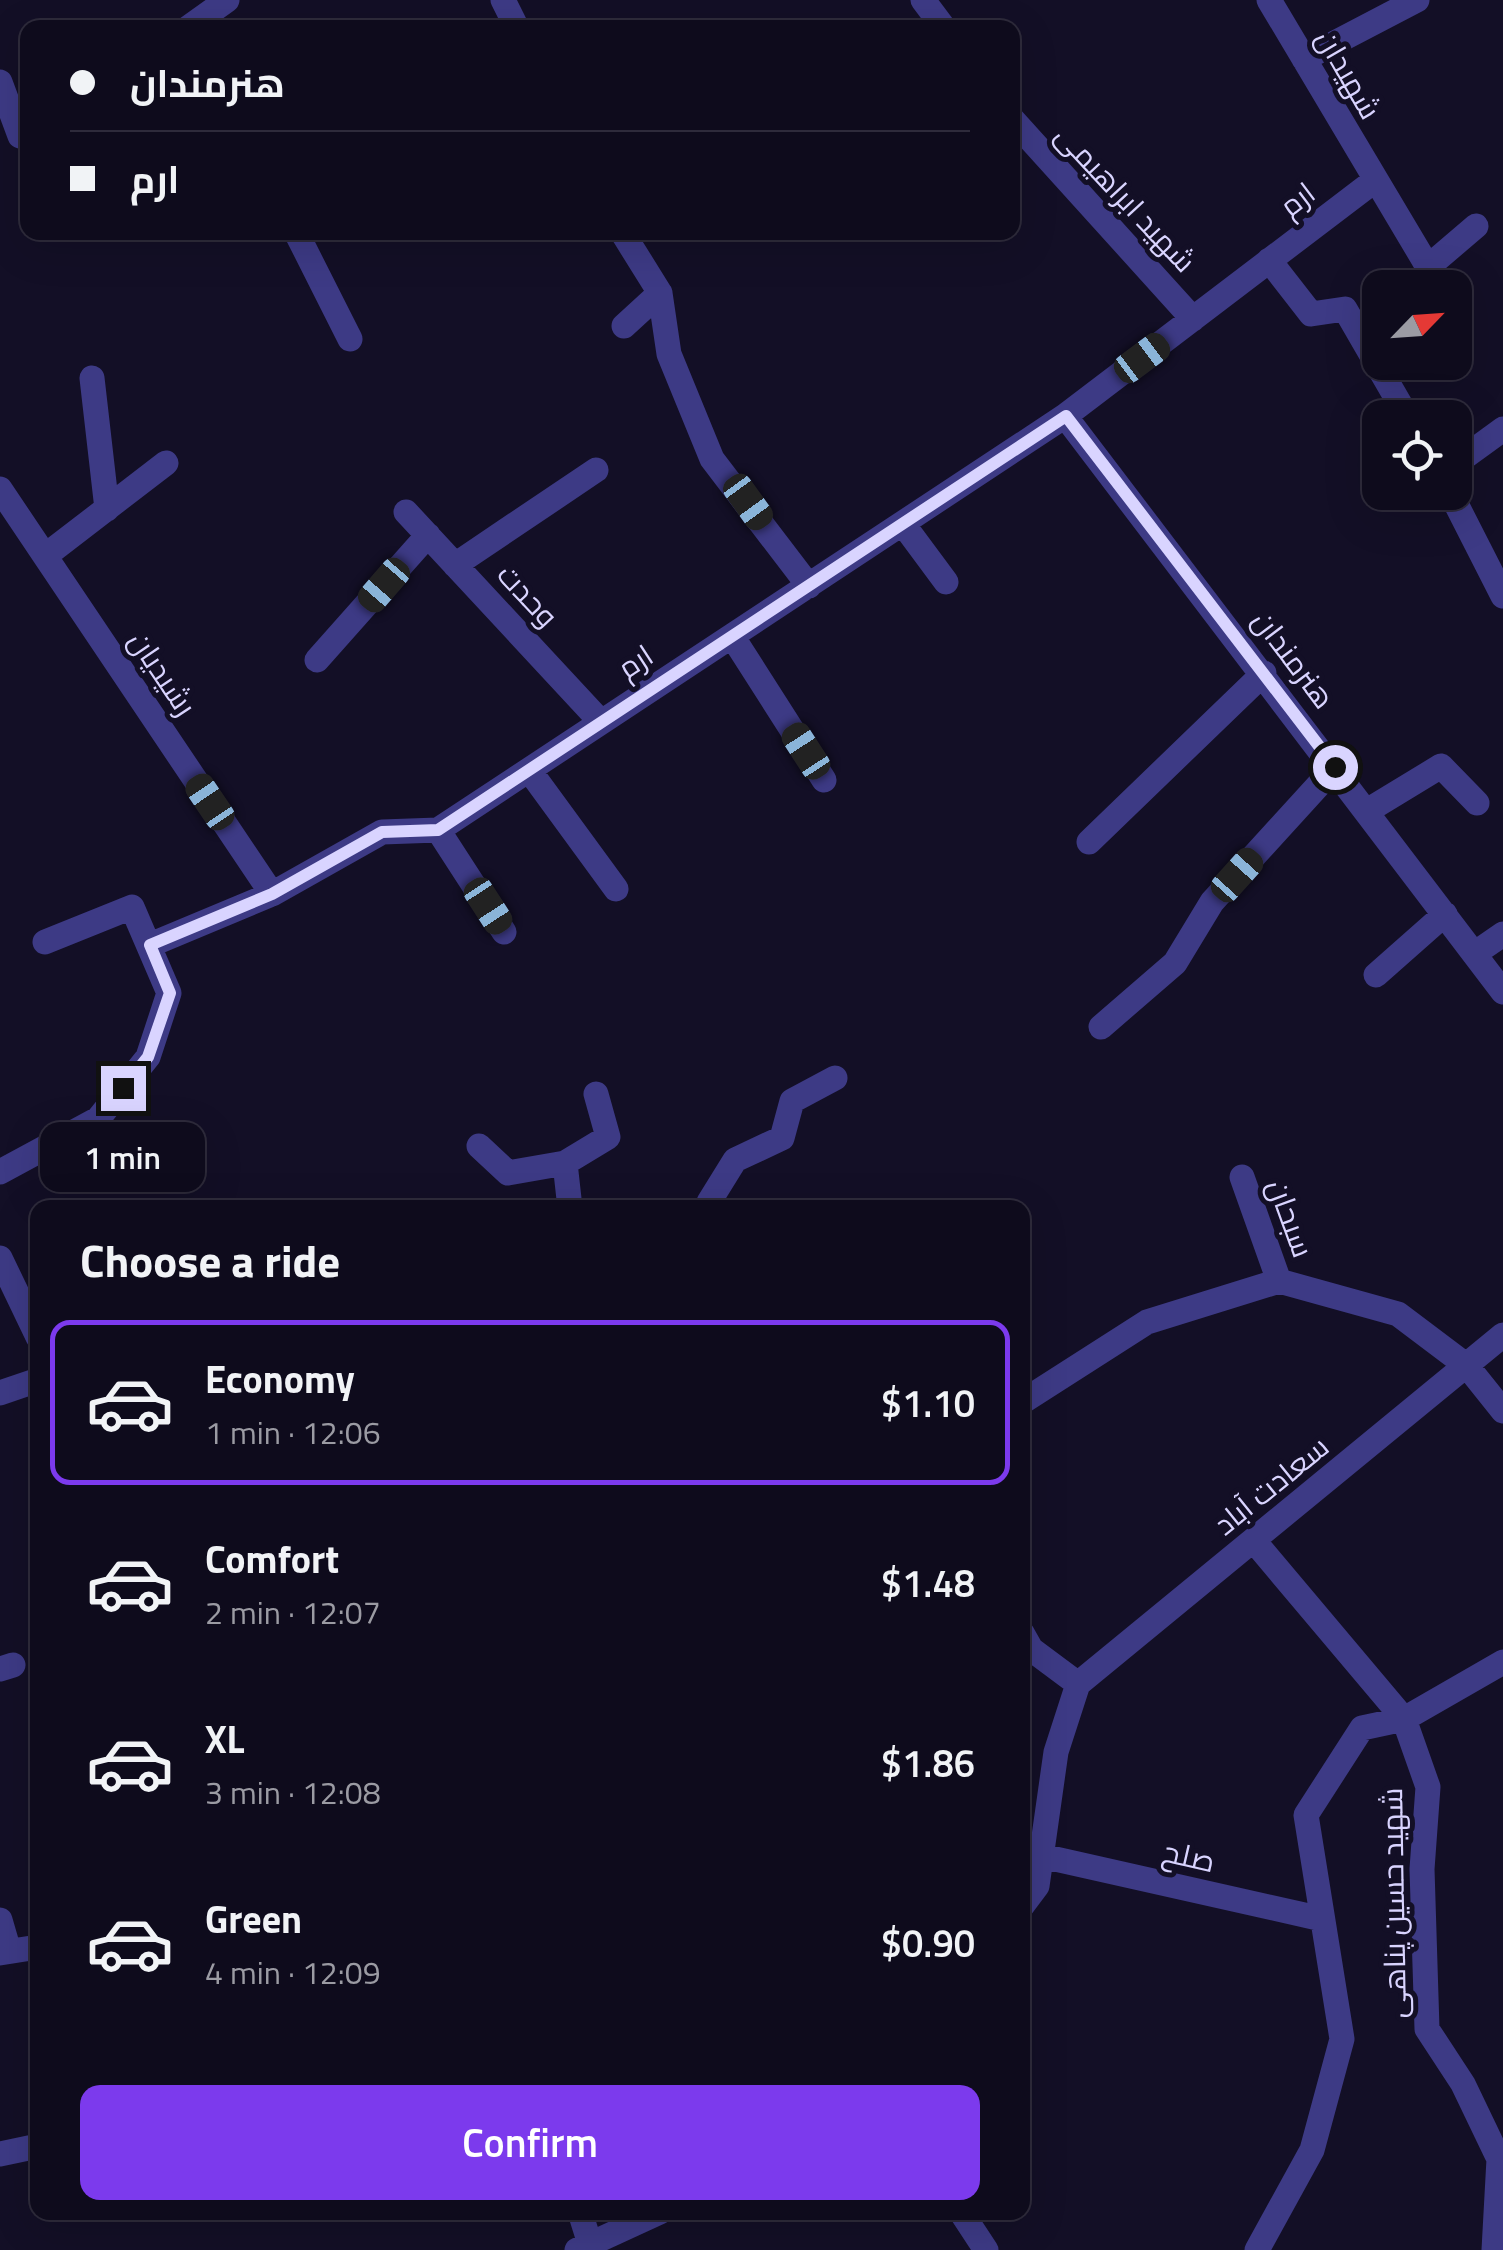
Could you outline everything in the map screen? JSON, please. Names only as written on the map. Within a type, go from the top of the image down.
[{"type":"street","points":[[199,20],[226,0]]},
{"type":"street","name":"شهیدان","points":[[1268,0],[1428,267],[1476,226]]},
{"type":"street","points":[[1304,60],[1417,0]]},
{"type":"street","points":[[0,82],[16,138]]},
{"type":"street","name":"شهید ابراهیمی","points":[[1020,128],[1192,319]]},
{"type":"street","name":"ارم","points":[[438,830],[1066,416],[1374,181]]},
{"type":"street","points":[[300,240],[350,339]]},
{"type":"street","points":[[627,240],[660,293],[669,354],[712,459],[809,586]]},
{"type":"street","points":[[1269,260],[1312,314],[1345,309],[1398,400]]},
{"type":"street","points":[[624,326],[660,293]]},
{"type":"street","points":[[92,378],[108,508]]},
{"type":"street","name":"هنرمندان","points":[[1066,416],[1503,992]]},
{"type":"street","points":[[1472,452],[1503,429]]},
{"type":"street","points":[[45,556],[166,463]]},
{"type":"street","points":[[455,565],[596,470]]},
{"type":"street","name":"رشیدیان","points":[[0,489],[272,894]]},
{"type":"street","points":[[1459,510],[1503,596]]},
{"type":"street","name":"وحدت","points":[[406,512],[601,722]]},
{"type":"street","points":[[903,524],[946,582]]},
{"type":"street","points":[[318,660],[428,536]]},
{"type":"street","points":[[732,636],[824,780]]},
{"type":"street","points":[[1089,842],[1264,673]]},
{"type":"street","points":[[1367,810],[1440,766],[1477,803]]},
{"type":"street","points":[[1102,1027],[1175,963],[1212,902],[1335,767]]},
{"type":"street","points":[[529,770],[616,888]]},
{"type":"street","points":[[150,945],[272,894],[382,832],[438,830],[504,932]]},
{"type":"street","points":[[0,1172],[98,1119],[148,1057],[170,993],[132,907],[45,942]]},
{"type":"street","points":[[1376,975],[1445,914]]},
{"type":"street","points":[[1474,954],[1503,934]]},
{"type":"street","points":[[710,1200],[735,1160],[782,1138],[792,1101],[836,1078]]},
{"type":"street","points":[[479,1146],[508,1173],[566,1163],[608,1137],[596,1094]]},
{"type":"street","points":[[566,1163],[569,1200]]},
{"type":"street","name":"سبحان","points":[[1242,1177],[1280,1281]]},
{"type":"street","points":[[0,1258],[30,1320]]},
{"type":"street","points":[[1030,1397],[1147,1322],[1280,1281],[1398,1314],[1467,1366],[1503,1410]]},
{"type":"street","name":"سعادت آباد","points":[[1078,1684],[1503,1335]]},
{"type":"street","points":[[0,1393],[30,1383]]},
{"type":"street","points":[[1254,1541],[1404,1719]]},
{"type":"street","points":[[1030,1647],[1078,1684],[1056,1752],[1037,1886],[1030,1895]]},
{"type":"street","points":[[1257,2250],[1312,2150],[1342,2039],[1306,1815],[1362,1728],[1404,1719],[1503,1662]]},
{"type":"street","name":"شهید حسین پناهی","points":[[1404,1719],[1428,1787],[1422,1869],[1427,2029],[1463,2084],[1499,2159],[1497,2244]]},
{"type":"street","name":"صلح","points":[[1042,1856],[1322,1919]]},
{"type":"street","points":[[0,1920],[4,1952],[30,1948]]},
{"type":"street","points":[[0,2154],[30,2148]]},
{"type":"street","points":[[581,2220],[583,2247],[642,2220]]},
{"type":"street","points":[[965,2220],[986,2250]]},
{"type":"route","points":[[123,1088],[148,1057],[170,993],[150,945],[272,894],[382,832],[438,830],[1066,416],[1335,767]]}]
